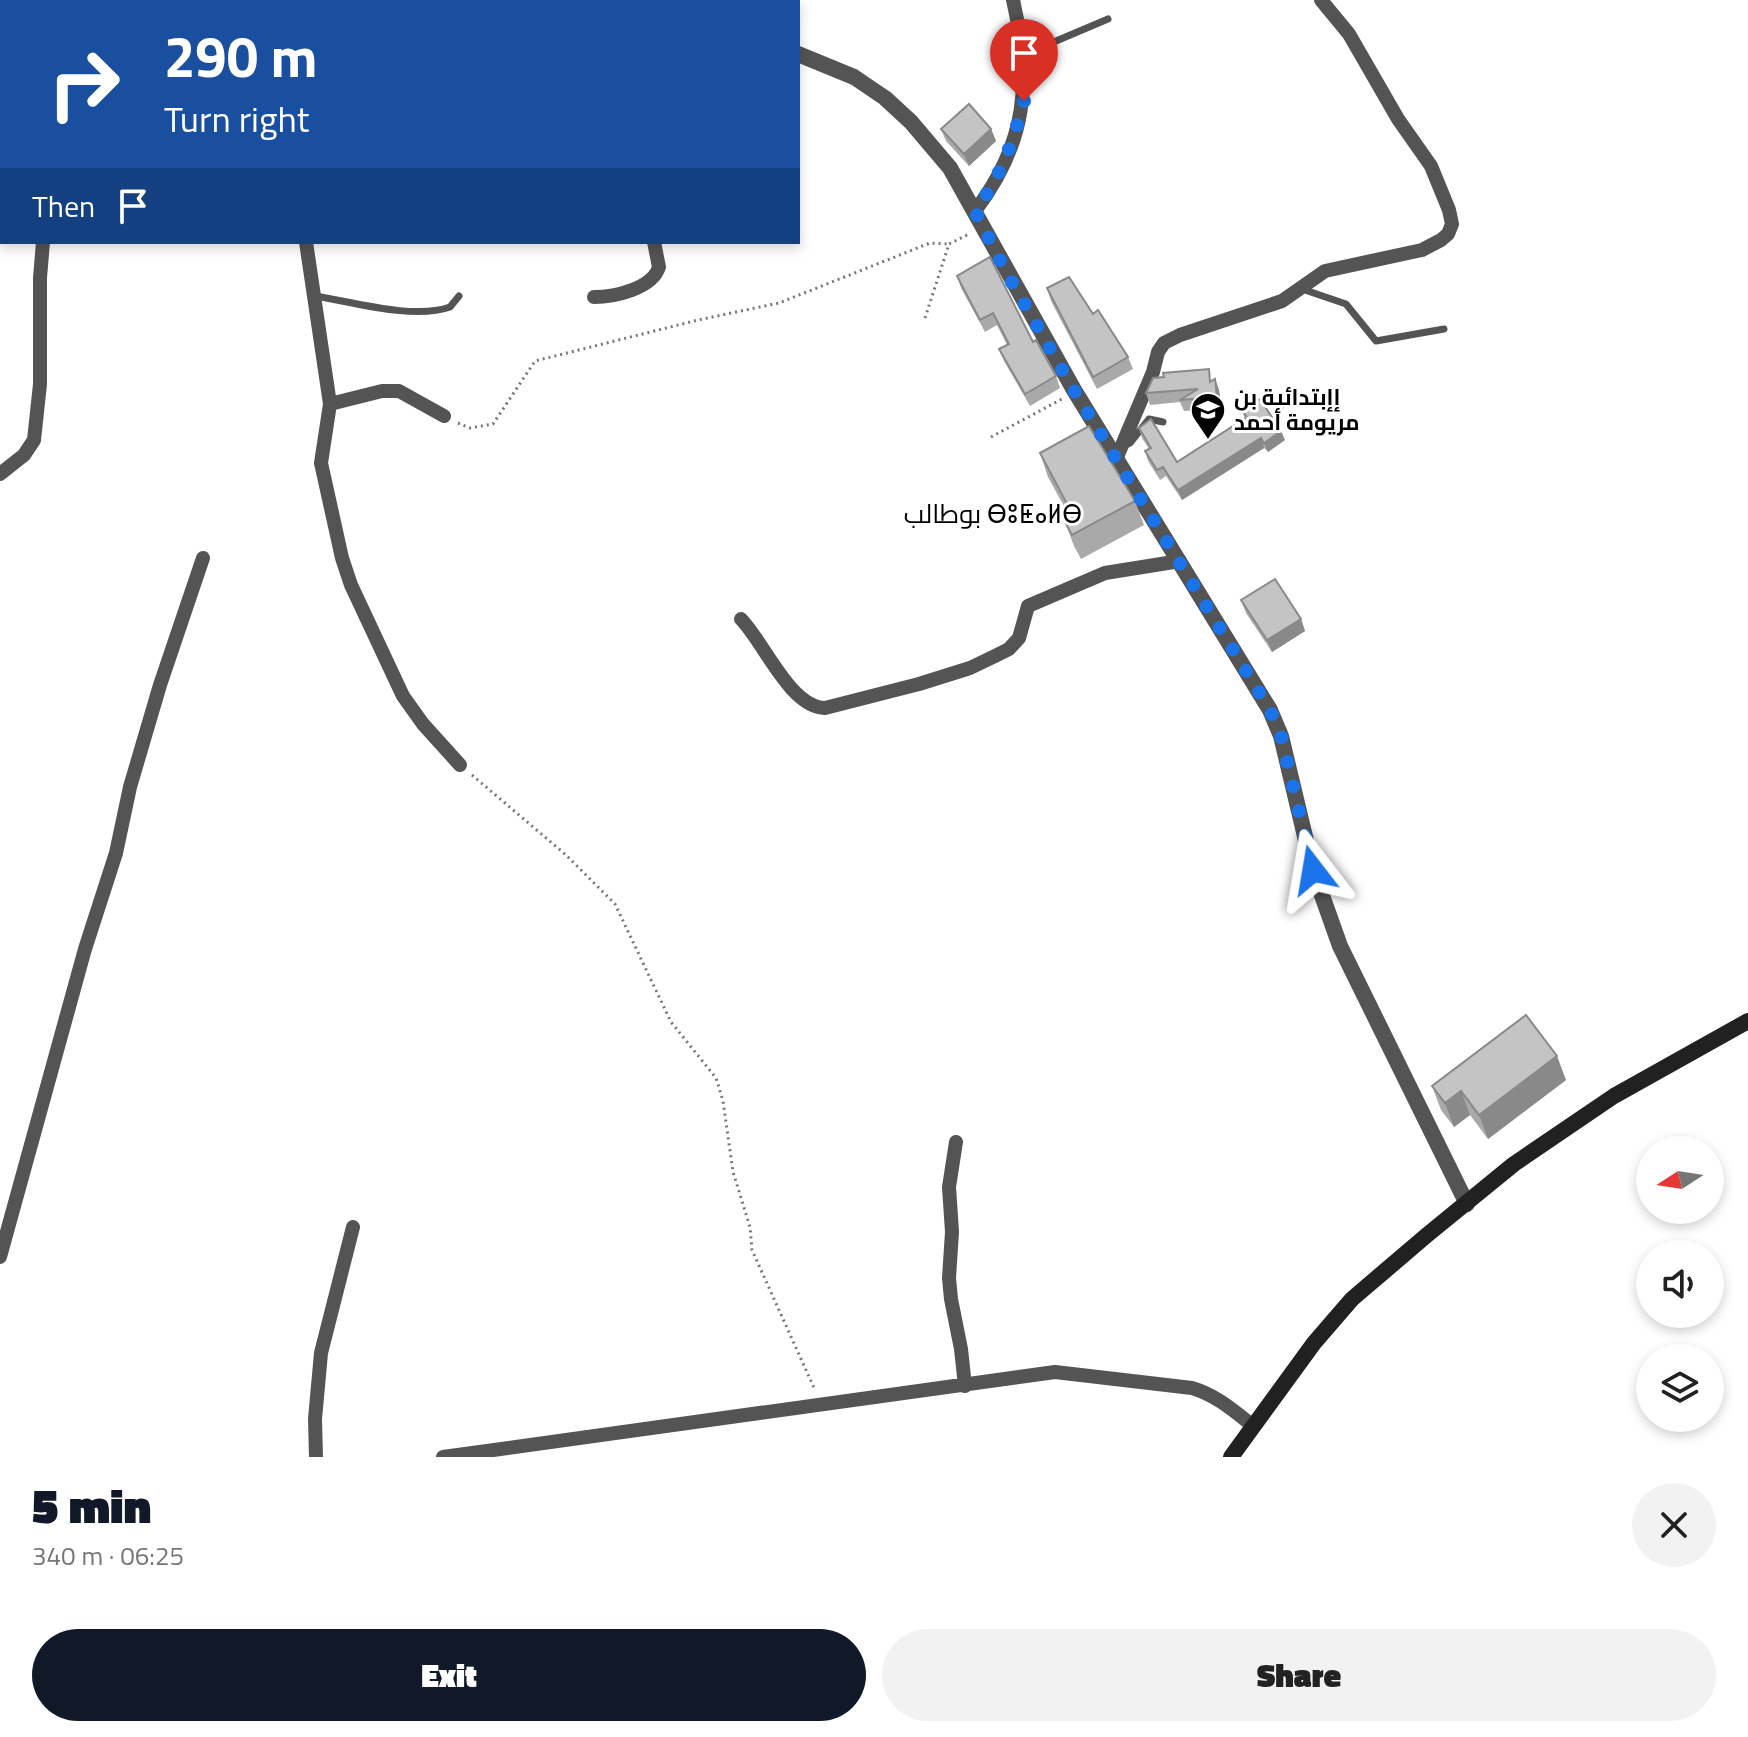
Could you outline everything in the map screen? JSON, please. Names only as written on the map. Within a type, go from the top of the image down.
[{"type":"main road","points":[[1231,1457],[1314,1343],[1352,1299],[1514,1164],[1614,1096],[1748,1021]]},
{"type":"street","points":[[979,218],[1012,147],[1024,101],[1013,0]]},
{"type":"street","points":[[1119,452],[1164,343],[1282,301],[1325,271],[1422,250],[1448,234],[1452,224],[1431,166],[1398,119],[1349,34],[1321,0]]},
{"type":"street","points":[[800,55],[854,77],[885,98],[911,122],[950,168],[1075,392],[1119,452],[1180,561],[1270,710],[1281,736],[1313,870],[1340,946],[1467,1204]]},
{"type":"street","points":[[0,474],[24,455],[34,440],[40,384],[43,244]]},
{"type":"street","points":[[306,244],[330,404],[321,463],[342,558],[351,585],[403,696],[423,724],[460,765]]},
{"type":"street","points":[[594,297],[616,296],[652,279],[659,267],[654,244]]},
{"type":"street","points":[[330,404],[382,391],[399,391],[444,416]]},
{"type":"street","points":[[0,1257],[85,949],[116,853],[130,787],[203,558]]},
{"type":"street","points":[[741,619],[756,634],[793,692],[810,706],[825,708],[970,668],[1009,649],[1019,638],[1028,606],[1105,573],[1180,561]]},
{"type":"street","points":[[956,1142],[949,1187],[952,1232],[949,1278],[965,1386]]},
{"type":"street","points":[[316,1457],[315,1419],[321,1353],[353,1227]]},
{"type":"street","points":[[443,1457],[1055,1372],[1180,1385],[1205,1391],[1253,1426]]},
{"type":"lane","points":[[1021,56],[1108,19]]},
{"type":"lane","points":[[1300,288],[1346,304],[1376,341],[1444,329]]},
{"type":"lane","points":[[313,296],[428,311],[450,307],[459,296]]},
{"type":"lane","points":[[1119,452],[1149,419],[1163,422]]},
{"type":"path","points":[[925,318],[949,244],[979,218]]},
{"type":"path","points":[[444,416],[470,428],[493,424],[535,361],[779,303],[930,243],[949,244]]},
{"type":"path","points":[[991,437],[1075,392]]},
{"type":"path","points":[[460,765],[566,855],[615,904],[671,1022],[716,1078],[723,1101],[733,1172],[750,1227],[752,1250],[821,1404]]},
{"type":"building","points":[[969,104],[991,129],[964,154],[941,129]]},
{"type":"building","points":[[990,257],[1033,342],[1036,340],[1056,376],[1025,394],[999,349],[1009,344],[993,313],[980,320],[957,276]]},
{"type":"building","points":[[1069,277],[1093,314],[1098,310],[1128,357],[1093,377],[1047,288]]},
{"type":"building","points":[[1209,369],[1210,382],[1215,379],[1217,397],[1180,400],[1198,389],[1146,393],[1153,378],[1164,377],[1163,373]]},
{"type":"building","points":[[1260,399],[1281,431],[1264,443],[1261,438],[1178,490],[1163,467],[1157,470],[1145,451],[1151,448],[1139,428],[1151,419],[1177,462],[1247,417],[1242,411]]},
{"type":"building","points":[[1089,426],[1135,501],[1072,535],[1065,522],[1074,517],[1040,453]]},
{"type":"building","points":[[1275,579],[1301,619],[1267,640],[1241,600]]},
{"type":"building","points":[[1526,1015],[1557,1056],[1479,1115],[1461,1091],[1445,1103],[1432,1086]]},
{"type":"place","name":"إإبتدائية بن مريومة أحمد","points":[[1208,441]]},
{"type":"district","name":"بوطالب ⴱⵓⵟⴰⵍⴱ","points":[[993,514]]},
{"type":"route","points":[[1024,101],[1012,147],[993,186],[975,211],[1075,392],[1270,710],[1281,736],[1313,870]]}]
